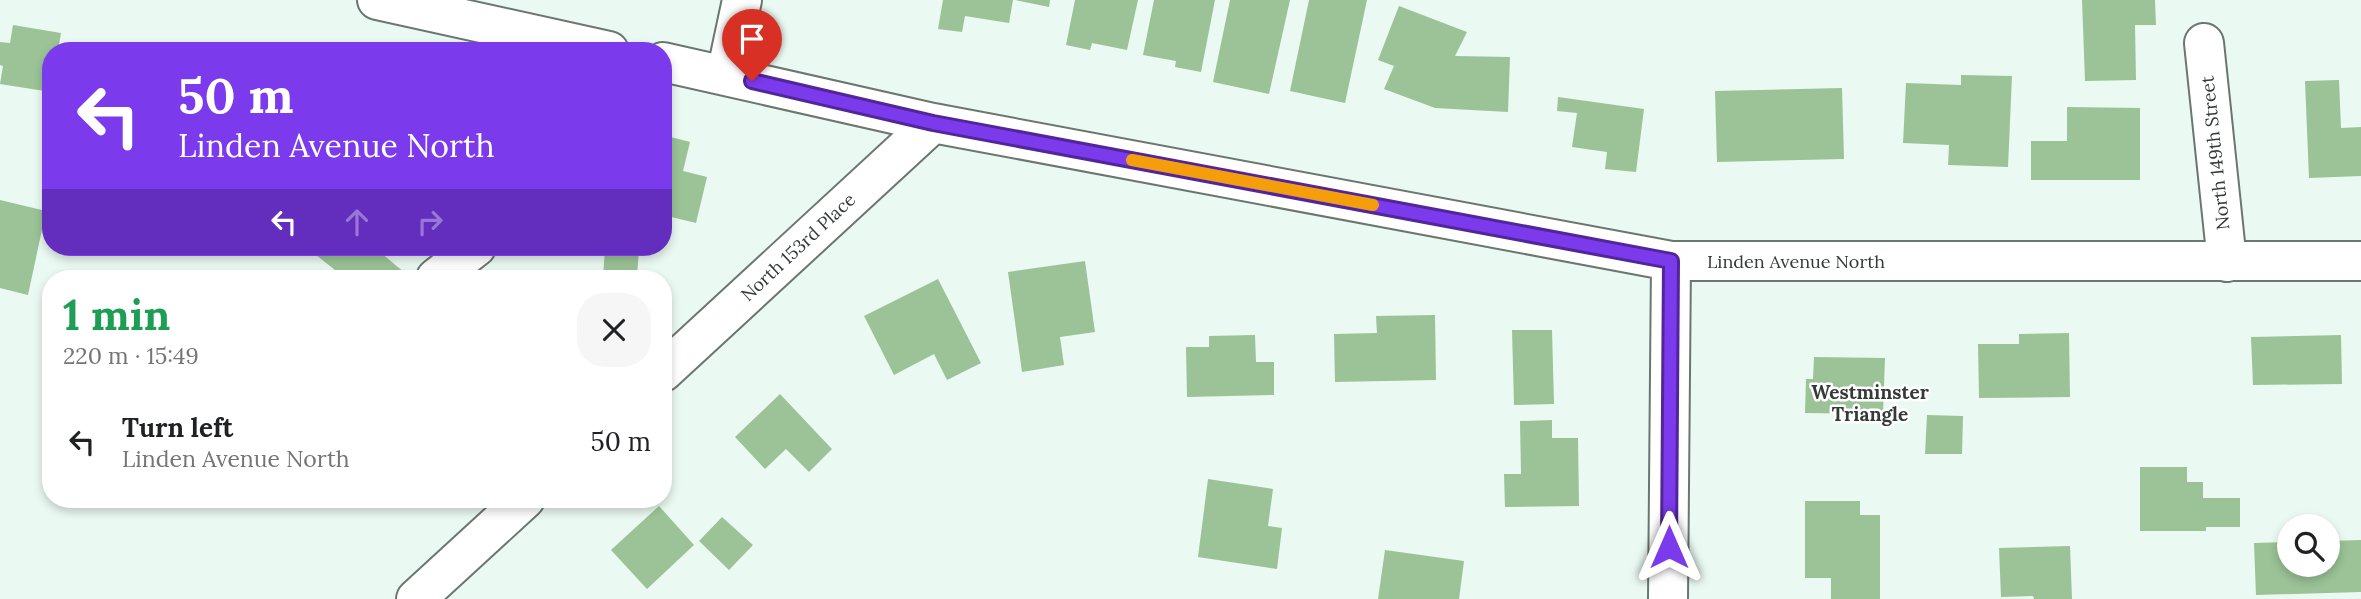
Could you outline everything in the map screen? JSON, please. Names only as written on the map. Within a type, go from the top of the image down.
[{"type":"street","points":[[377,0],[549,42]]},
{"type":"street","points":[[726,75],[742,0]]},
{"type":"street","name":"North 149th Street","points":[[2204,43],[2227,262]]},
{"type":"street","name":"Linden Avenue North","points":[[672,64],[933,123],[1671,261],[2361,261]]},
{"type":"street","name":"North 153rd Place","points":[[672,364],[933,123]]},
{"type":"street","points":[[446,270],[464,256]]},
{"type":"street","points":[[1668,599],[1671,261]]},
{"type":"street","points":[[416,599],[515,508]]},
{"type":"building","points":[[943,0],[1013,0],[1009,23],[965,16],[962,32],[938,29]]},
{"type":"building","points":[[1015,0],[1050,0],[1049,7]]},
{"type":"building","points":[[1075,0],[1138,0],[1127,50],[1092,43],[1090,50],[1066,45]]},
{"type":"building","points":[[1154,0],[1215,0],[1201,72],[1175,67],[1176,61],[1143,55]]},
{"type":"building","points":[[1230,0],[1290,0],[1269,94],[1213,82]]},
{"type":"building","points":[[1309,0],[1367,0],[1345,103],[1290,91]]},
{"type":"building","points":[[2082,0],[2155,0],[2156,25],[2135,25],[2136,80],[2085,81]]},
{"type":"building","points":[[1399,6],[1467,32],[1455,56],[1510,57],[1508,112],[1435,108],[1384,89],[1394,66],[1378,60]]},
{"type":"building","points":[[13,25],[61,33],[60,42],[42,42],[42,91],[0,84],[3,66],[0,65],[0,42],[10,43]]},
{"type":"building","points":[[1961,75],[2012,76],[2008,167],[1948,165],[1949,145],[1903,143],[1906,83],[1961,85]]},
{"type":"building","points":[[2339,80],[2341,128],[2361,127],[2361,176],[2309,178],[2305,81]]},
{"type":"building","points":[[1842,88],[1844,159],[1717,162],[1715,91]]},
{"type":"building","points":[[1558,97],[1644,109],[1636,172],[1605,169],[1607,152],[1572,147],[1577,113],[1557,111]]},
{"type":"building","points":[[2067,107],[2140,108],[2140,180],[2031,180],[2031,141],[2067,141]]},
{"type":"building","points":[[672,137],[690,142],[683,171],[707,177],[696,223],[672,217]]},
{"type":"building","points":[[0,200],[42,210],[42,230],[28,295],[0,288]]},
{"type":"building","points":[[317,256],[385,256],[401,270],[335,270]]},
{"type":"building","points":[[604,256],[638,256],[638,270],[604,270]]},
{"type":"building","points":[[1085,261],[1095,332],[1060,337],[1064,365],[1022,372],[1008,272]]},
{"type":"building","points":[[938,279],[981,363],[947,380],[934,354],[894,375],[864,316]]},
{"type":"building","points":[[1435,315],[1436,380],[1335,382],[1334,334],[1377,333],[1376,316]]},
{"type":"building","points":[[1512,330],[1552,330],[1554,404],[1514,405]]},
{"type":"building","points":[[2069,333],[2070,397],[1979,398],[1978,344],[2019,344],[2019,334]]},
{"type":"building","points":[[1255,335],[1256,362],[1274,362],[1274,395],[1187,397],[1186,347],[1209,347],[1209,336]]},
{"type":"building","points":[[2341,335],[2342,384],[2253,385],[2251,337]]},
{"type":"building","points":[[1814,357],[1885,358],[1883,414],[1805,413],[1806,379],[1813,379]]},
{"type":"building","points":[[780,394],[832,449],[809,472],[786,449],[765,469],[735,437]]},
{"type":"building","points":[[1927,415],[1963,416],[1962,454],[1925,454]]},
{"type":"building","points":[[1552,420],[1552,438],[1578,438],[1579,506],[1505,507],[1504,474],[1521,474],[1520,421]]},
{"type":"building","points":[[2140,467],[2187,467],[2187,482],[2203,482],[2203,498],[2240,498],[2240,527],[2206,527],[2206,531],[2140,531]]},
{"type":"building","points":[[1208,479],[1273,489],[1268,526],[1282,528],[1277,569],[1198,557]]},
{"type":"building","points":[[1805,501],[1860,501],[1860,515],[1880,515],[1880,599],[1831,599],[1831,578],[1805,578]]},
{"type":"building","points":[[657,508],[661,508],[694,545],[647,589],[611,550]]},
{"type":"building","points":[[722,517],[753,545],[729,570],[699,541]]},
{"type":"building","points":[[2361,540],[2361,592],[2256,595],[2254,543],[2277,542],[2277,577],[2340,577],[2340,541]]},
{"type":"building","points":[[2070,546],[2072,599],[2001,597],[1999,548]]},
{"type":"building","points":[[1385,550],[1464,561],[1459,599],[1378,599]]},
{"type":"slow traffic","points":[[1132,160],[1373,205]]},
{"type":"district","name":"Westminster Triangle","points":[[1870,403]]},
{"type":"route","points":[[752,81],[933,123],[1671,261],[1669,547]]}]
